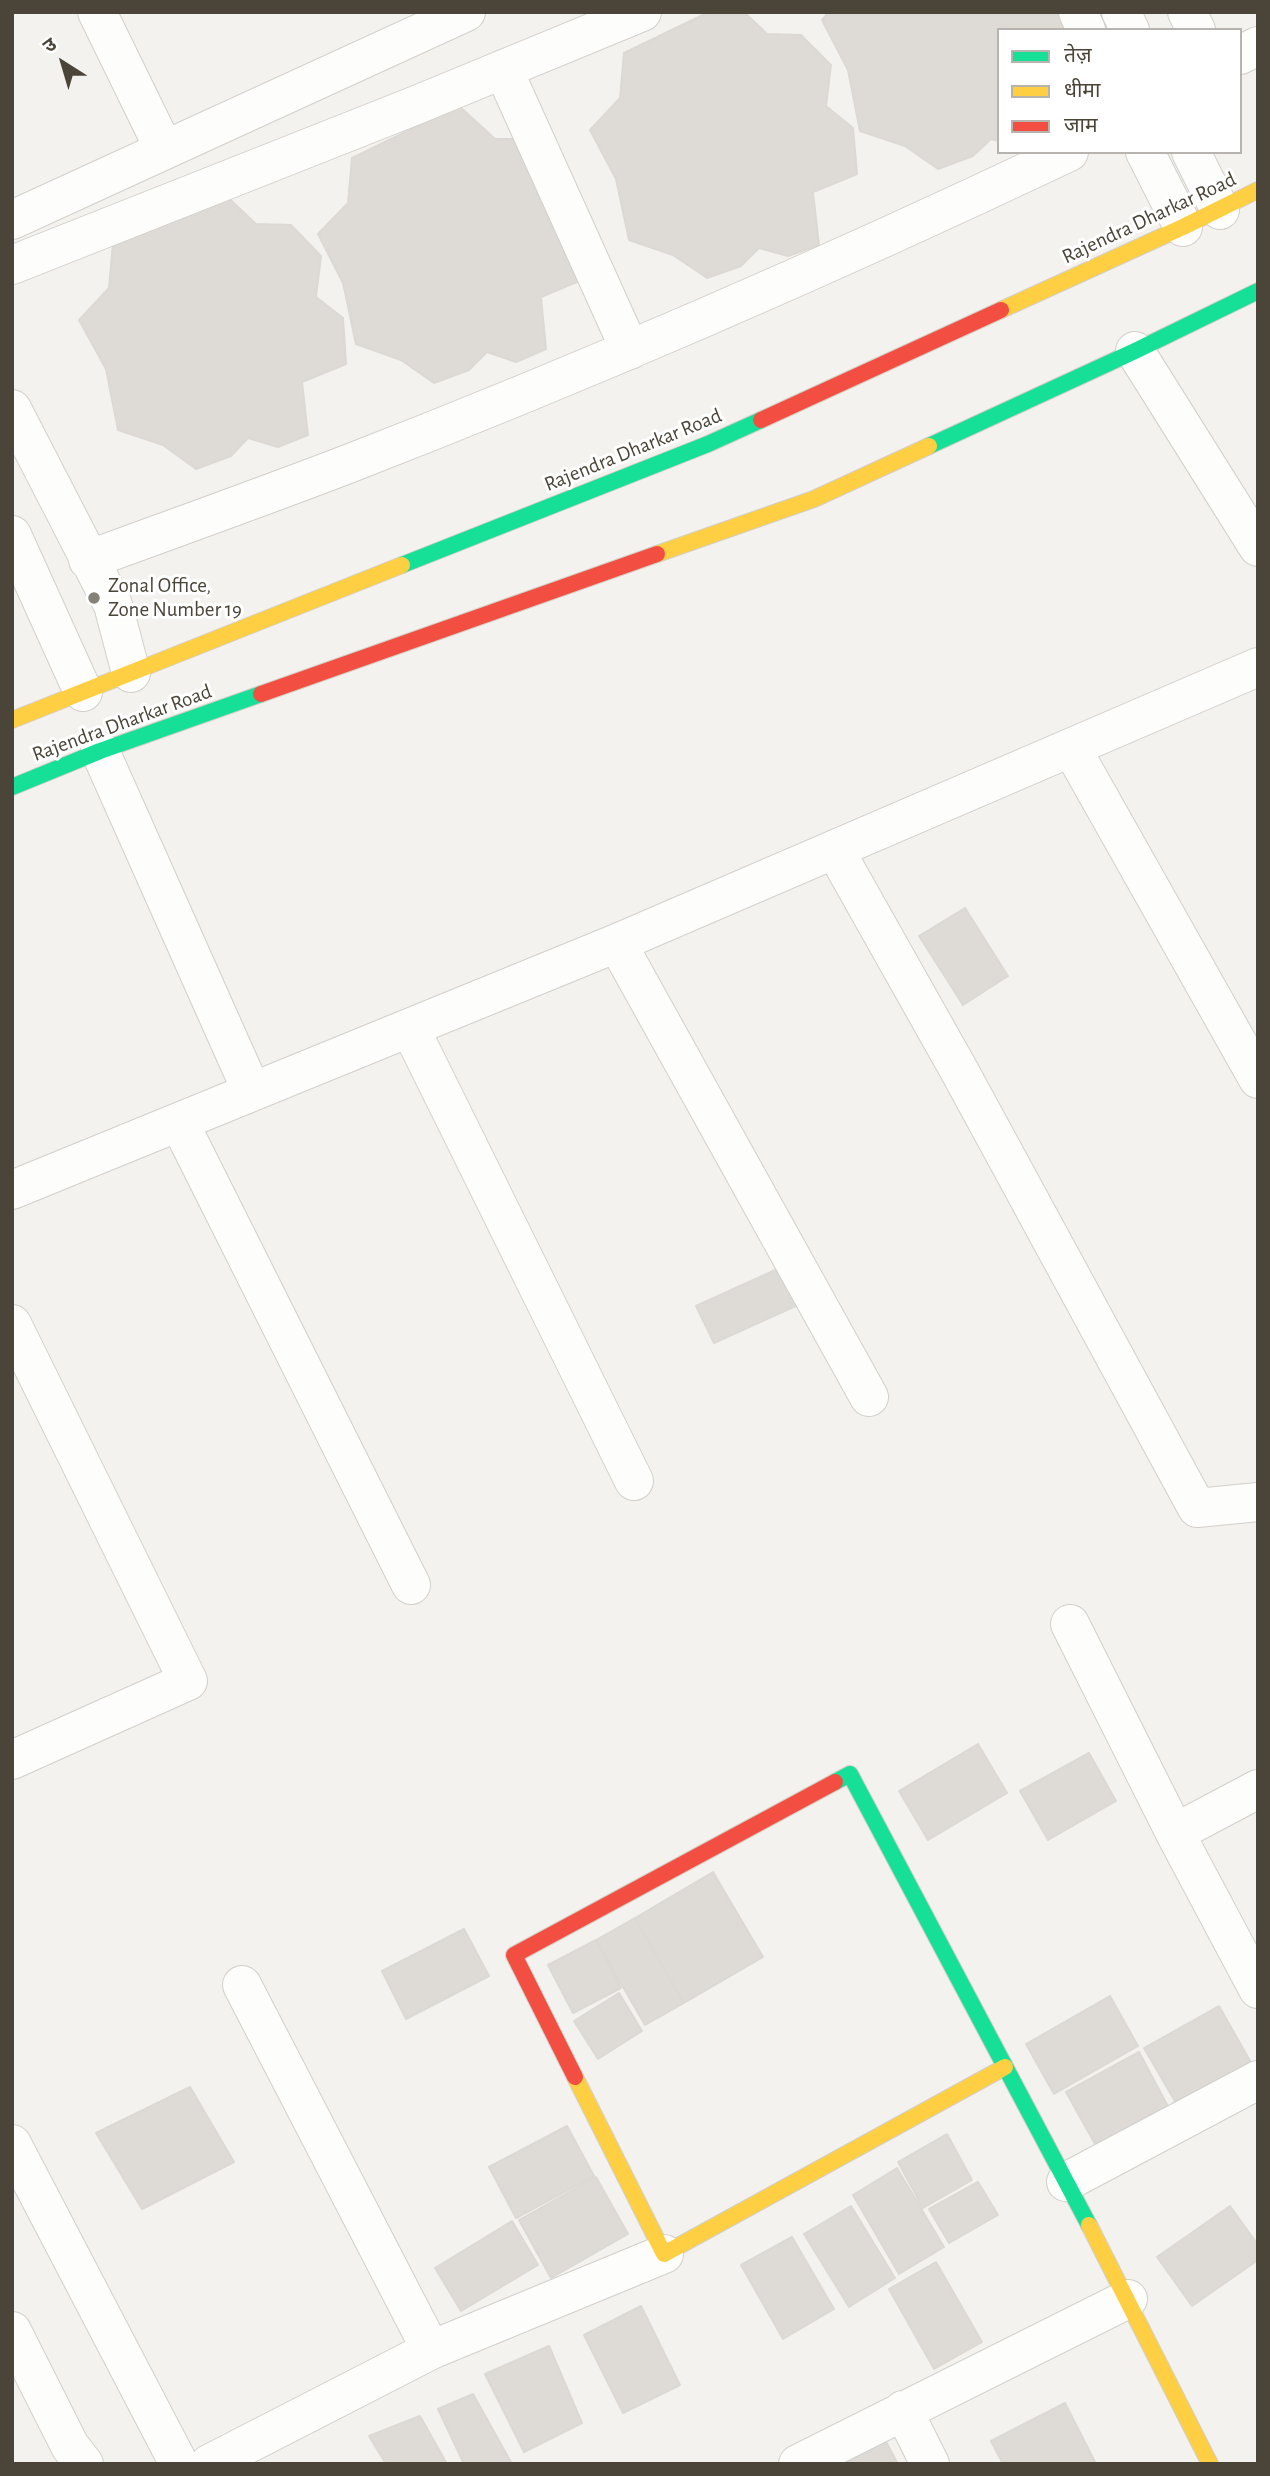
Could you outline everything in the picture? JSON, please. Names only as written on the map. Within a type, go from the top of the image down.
[{"type":"main road","name":"Rajendra Dharkar Road","points":[[12,720],[708,444],[1220,210],[1258,190]]},
{"type":"main road","name":"Rajendra Dharkar Road","points":[[12,787],[100,751],[814,499],[1135,351],[1258,291]]},
{"type":"main road","points":[[1005,2067],[664,2254],[514,1955],[850,1774],[1128,2299],[1210,2464]]},
{"type":"street","points":[[97,12],[164,149]]},
{"type":"street","points":[[12,265],[642,12]]},
{"type":"street","points":[[1078,12],[1085,28]]},
{"type":"street","points":[[1121,12],[1129,28]]},
{"type":"street","points":[[1187,12],[1195,28]]},
{"type":"street","points":[[12,220],[445,16]]},
{"type":"street","points":[[1242,54],[1258,46]]},
{"type":"street","points":[[503,69],[630,350]]},
{"type":"street","points":[[88,560],[348,464],[630,350],[887,239],[1065,154]]},
{"type":"street","points":[[1146,154],[1183,227]]},
{"type":"street","points":[[1192,154],[1220,210]]},
{"type":"street","points":[[1135,351],[1258,547]]},
{"type":"street","points":[[12,409],[113,605],[131,673]]},
{"type":"street","points":[[12,535],[83,692]]},
{"type":"street","points":[[12,1190],[617,943],[1258,667]]},
{"type":"street","points":[[1072,749],[1258,1079]]},
{"type":"street","points":[[100,751],[252,1093]]},
{"type":"street","points":[[835,850],[960,1072],[1198,1508],[1258,1502]]},
{"type":"street","points":[[617,943],[869,1397]]},
{"type":"street","points":[[410,1028],[634,1481]]},
{"type":"street","points":[[179,1122],[411,1585]]},
{"type":"street","points":[[12,1324],[188,1681],[12,1760]]},
{"type":"street","points":[[1070,1624],[1175,1833],[1258,1989]]},
{"type":"street","points":[[1175,1833],[1258,1789]]},
{"type":"street","points":[[242,1985],[430,2350]]},
{"type":"street","points":[[1066,2182],[1258,2080]]},
{"type":"street","points":[[12,2144],[179,2464]]},
{"type":"street","points":[[209,2464],[430,2350],[664,2254]]},
{"type":"street","points":[[798,2464],[1128,2299]]},
{"type":"street","points":[[12,2331],[70,2446],[84,2464]]},
{"type":"street","points":[[903,2410],[930,2464]]},
{"type":"building","points":[[709,12],[744,12],[767,34],[801,35],[831,65],[826,106],[853,128],[857,174],[813,192],[819,245],[788,256],[759,248],[741,266],[707,278],[673,255],[629,240],[616,179],[590,130],[620,98],[624,53]]},
{"type":"building","points":[[829,12],[1077,12],[1085,28],[997,28],[997,140],[991,139],[973,156],[938,169],[905,146],[860,131],[848,70],[822,20]]},
{"type":"building","points":[[459,106],[495,139],[528,139],[584,279],[541,297],[546,349],[516,362],[487,352],[469,370],[434,383],[401,360],[356,344],[343,283],[318,234],[348,203],[352,158]]},
{"type":"building","points":[[221,191],[256,224],[291,225],[321,256],[316,297],[343,318],[346,364],[302,382],[308,435],[278,447],[248,438],[231,456],[196,469],[163,445],[118,430],[106,369],[79,320],[109,288],[113,243]]},
{"type":"building","points":[[965,908],[1008,976],[963,1005],[919,936]]},
{"type":"building","points":[[782,1267],[800,1304],[714,1343],[696,1306]]},
{"type":"building","points":[[978,1744],[1007,1793],[928,1840],[899,1791]]},
{"type":"building","points":[[1089,1753],[1116,1801],[1048,1840],[1020,1791]]},
{"type":"building","points":[[713,1872],[763,1957],[684,2003],[635,1918]]},
{"type":"building","points":[[635,1918],[684,2003],[645,2025],[596,1940]]},
{"type":"building","points":[[464,1929],[489,1976],[406,2019],[382,1971]]},
{"type":"building","points":[[596,1940],[621,1988],[573,2013],[548,1965]]},
{"type":"building","points":[[619,1993],[642,2031],[598,2059],[574,2021]]},
{"type":"building","points":[[1110,1996],[1138,2046],[1054,2094],[1026,2044]]},
{"type":"building","points":[[1219,2006],[1254,2068],[1180,2110],[1144,2048]]},
{"type":"building","points":[[1139,2052],[1172,2114],[1100,2153],[1066,2092]]},
{"type":"building","points":[[190,2087],[234,2162],[142,2209],[96,2133]]},
{"type":"building","points":[[567,2126],[594,2176],[516,2218],[489,2167]]},
{"type":"building","points":[[947,2134],[972,2180],[923,2208],[898,2162]]},
{"type":"building","points":[[897,2168],[944,2247],[899,2274],[853,2195]]},
{"type":"building","points":[[596,2177],[628,2234],[551,2278],[519,2220]]},
{"type":"building","points":[[978,2182],[998,2215],[949,2243],[929,2209]]},
{"type":"building","points":[[851,2206],[895,2278],[849,2307],[804,2234]]},
{"type":"building","points":[[1230,2206],[1258,2245],[1258,2260],[1192,2306],[1157,2257]]},
{"type":"building","points":[[512,2221],[538,2265],[461,2311],[435,2268]]},
{"type":"building","points":[[792,2237],[834,2309],[783,2339],[741,2265]]},
{"type":"building","points":[[936,2262],[982,2342],[934,2369],[889,2289]]},
{"type":"building","points":[[641,2306],[680,2385],[623,2413],[584,2335]]},
{"type":"building","points":[[549,2346],[582,2423],[524,2452],[485,2374]]},
{"type":"building","points":[[473,2394],[512,2464],[464,2464],[438,2409]]},
{"type":"building","points":[[1065,2403],[1096,2464],[1003,2464],[991,2441]]},
{"type":"building","points":[[420,2416],[447,2464],[386,2464],[369,2436]]},
{"type":"building","points":[[885,2440],[898,2464],[843,2464]]},
{"type":"traffic: fast","points":[[929,446],[1258,291]]},
{"type":"traffic: fast","points":[[402,565],[708,444],[761,420]]},
{"type":"traffic: fast","points":[[12,787],[100,751],[261,694]]},
{"type":"traffic: fast","points":[[835,1782],[850,1774],[1089,2225]]},
{"type":"traffic: slow","points":[[1001,310],[1258,190]]},
{"type":"traffic: slow","points":[[657,554],[814,499],[929,446]]},
{"type":"traffic: slow","points":[[12,720],[402,565]]},
{"type":"traffic: slow","points":[[575,2077],[664,2254],[1005,2067]]},
{"type":"traffic: slow","points":[[1089,2225],[1210,2464]]},
{"type":"traffic: jam","points":[[761,420],[1001,310]]},
{"type":"traffic: jam","points":[[261,694],[657,554]]},
{"type":"traffic: jam","points":[[575,2077],[514,1955],[835,1782]]},
{"type":"place","name":"Zonal Office, Zone Number 19","points":[[94,598]]}]
